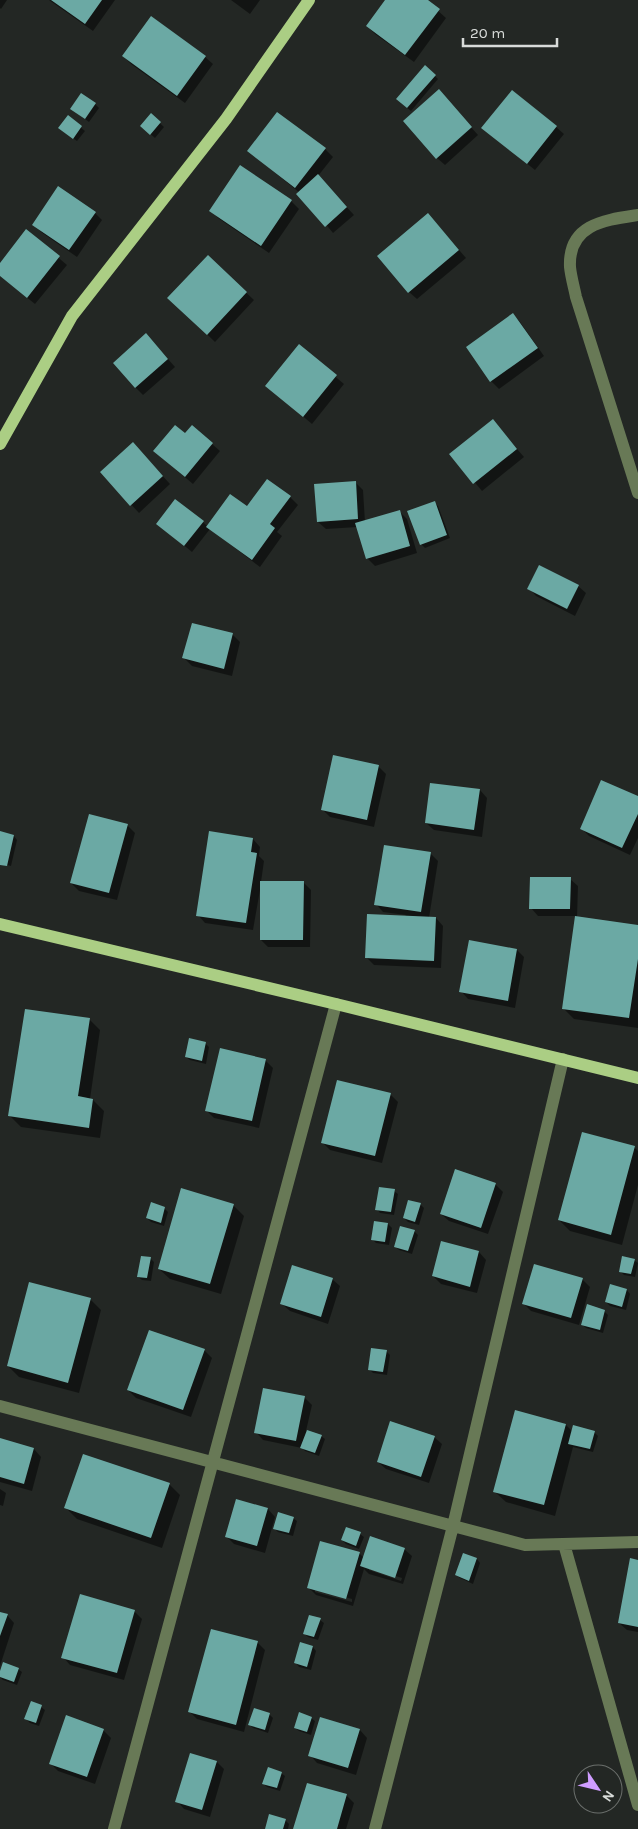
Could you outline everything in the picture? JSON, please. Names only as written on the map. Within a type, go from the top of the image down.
[{"type":"main road","points":[[0,444],[72,316],[226,119],[309,0]]},
{"type":"main road","points":[[0,924],[638,1078]]},
{"type":"street","points":[[638,214],[604,220],[583,230],[572,245],[570,267],[576,297],[638,493]]},
{"type":"street","points":[[114,1829],[336,1004]]},
{"type":"street","points":[[375,1829],[454,1526],[563,1059]]},
{"type":"street","points":[[0,1406],[525,1545],[638,1542]]},
{"type":"street","points":[[564,1544],[638,1805]]},
{"type":"building","points":[[51,0],[102,0],[85,24]]},
{"type":"building","points":[[385,0],[428,0],[440,9],[405,55],[366,26]]},
{"type":"building","points":[[151,16],[206,56],[177,96],[122,56]]},
{"type":"building","points":[[425,65],[436,75],[407,108],[396,99]]},
{"type":"building","points":[[439,89],[472,127],[436,159],[403,121]]},
{"type":"building","points":[[512,90],[557,126],[527,164],[481,128]]},
{"type":"building","points":[[81,93],[96,103],[85,119],[70,109]]},
{"type":"building","points":[[277,112],[326,148],[295,188],[247,151]]},
{"type":"building","points":[[151,113],[161,122],[150,135],[140,126]]},
{"type":"building","points":[[68,115],[82,126],[73,139],[58,128]]},
{"type":"building","points":[[240,165],[292,200],[261,246],[209,211]]},
{"type":"building","points":[[318,174],[347,207],[325,227],[296,194]]},
{"type":"building","points":[[58,186],[96,212],[69,250],[32,225]]},
{"type":"building","points":[[428,213],[459,250],[408,293],[377,256]]},
{"type":"building","points":[[26,229],[60,256],[27,298],[0,276],[0,263]]},
{"type":"building","points":[[208,255],[247,292],[207,335],[167,298]]},
{"type":"building","points":[[513,313],[538,348],[490,382],[466,347]]},
{"type":"building","points":[[146,333],[168,359],[135,388],[113,363]]},
{"type":"building","points":[[299,344],[337,375],[303,417],[265,386]]},
{"type":"building","points":[[493,419],[517,449],[473,484],[449,454]]},
{"type":"building","points":[[175,425],[185,433],[192,425],[213,443],[185,477],[153,451]]},
{"type":"building","points":[[133,442],[163,476],[130,506],[100,472]]},
{"type":"building","points":[[267,479],[291,496],[270,524],[275,528],[252,560],[206,527],[230,494],[247,506]]},
{"type":"building","points":[[356,481],[358,519],[317,522],[314,484]]},
{"type":"building","points":[[175,499],[204,521],[184,546],[156,524]]},
{"type":"building","points":[[435,501],[447,535],[420,545],[407,511]]},
{"type":"building","points":[[400,510],[410,546],[366,559],[355,523]]},
{"type":"building","points":[[539,565],[579,585],[567,609],[527,589]]},
{"type":"building","points":[[192,623],[233,633],[224,669],[182,658]]},
{"type":"building","points":[[333,755],[379,765],[367,820],[321,810]]},
{"type":"building","points":[[601,780],[638,796],[638,814],[622,848],[580,829]]},
{"type":"building","points":[[430,783],[480,789],[474,830],[425,823]]},
{"type":"building","points":[[89,814],[128,824],[109,893],[70,883]]},
{"type":"building","points":[[0,831],[14,835],[7,866],[0,865]]},
{"type":"building","points":[[209,831],[253,838],[251,852],[257,853],[246,923],[196,916]]},
{"type":"building","points":[[384,845],[431,852],[421,912],[374,905]]},
{"type":"building","points":[[530,877],[571,877],[570,909],[529,909]]},
{"type":"building","points":[[260,881],[304,881],[303,940],[260,940]]},
{"type":"building","points":[[367,914],[436,917],[434,961],[365,958]]},
{"type":"building","points":[[575,916],[638,925],[638,959],[629,1018],[562,1009]]},
{"type":"building","points":[[469,940],[517,949],[508,1001],[459,992]]},
{"type":"building","points":[[25,1009],[90,1018],[78,1096],[93,1099],[89,1128],[8,1116]]},
{"type":"building","points":[[189,1038],[206,1042],[202,1061],[185,1057]]},
{"type":"building","points":[[220,1048],[266,1059],[252,1121],[205,1111]]},
{"type":"building","points":[[337,1080],[391,1093],[375,1156],[321,1143]]},
{"type":"building","points":[[582,1132],[635,1146],[611,1235],[558,1220]]},
{"type":"building","points":[[455,1169],[496,1183],[481,1228],[440,1214]]},
{"type":"building","points":[[379,1187],[395,1189],[391,1212],[375,1210]]},
{"type":"building","points":[[181,1188],[234,1204],[210,1284],[158,1269]]},
{"type":"building","points":[[408,1200],[421,1203],[415,1222],[403,1218]]},
{"type":"building","points":[[151,1202],[165,1207],[161,1223],[146,1218]]},
{"type":"building","points":[[374,1221],[388,1223],[385,1242],[371,1240]]},
{"type":"building","points":[[400,1226],[415,1230],[408,1251],[394,1247]]},
{"type":"building","points":[[441,1241],[479,1251],[470,1287],[432,1276]]},
{"type":"building","points":[[141,1256],[151,1257],[147,1278],[137,1277]]},
{"type":"building","points":[[622,1256],[635,1259],[631,1274],[619,1272]]},
{"type":"building","points":[[534,1264],[583,1278],[571,1318],[522,1304]]},
{"type":"building","points":[[292,1265],[333,1278],[321,1317],[280,1304]]},
{"type":"building","points":[[29,1282],[91,1298],[68,1383],[7,1366]]},
{"type":"building","points":[[610,1284],[627,1289],[622,1307],[605,1302]]},
{"type":"building","points":[[587,1304],[605,1310],[600,1330],[581,1325]]},
{"type":"building","points":[[149,1330],[205,1349],[183,1410],[127,1390]]},
{"type":"building","points":[[371,1348],[387,1350],[383,1372],[368,1370]]},
{"type":"building","points":[[263,1388],[305,1396],[296,1441],[254,1433]]},
{"type":"building","points":[[515,1410],[566,1424],[544,1505],[493,1492]]},
{"type":"building","points":[[390,1421],[435,1436],[421,1477],[377,1462]]},
{"type":"building","points":[[573,1425],[595,1431],[590,1449],[568,1444]]},
{"type":"building","points":[[307,1430],[322,1435],[315,1453],[300,1448]]},
{"type":"building","points":[[0,1438],[34,1448],[24,1484],[0,1477]]},
{"type":"building","points":[[83,1454],[170,1483],[151,1538],[64,1508]]},
{"type":"building","points":[[236,1499],[268,1508],[257,1546],[225,1537]]},
{"type":"building","points":[[278,1512],[294,1517],[289,1533],[273,1529]]},
{"type":"building","points":[[346,1527],[361,1532],[356,1546],[341,1540]]},
{"type":"building","points":[[370,1536],[405,1548],[395,1578],[360,1566]]},
{"type":"building","points":[[320,1541],[360,1552],[346,1599],[307,1588]]},
{"type":"building","points":[[463,1553],[477,1558],[469,1581],[455,1575]]},
{"type":"building","points":[[630,1558],[638,1560],[638,1627],[618,1623]]},
{"type":"building","points":[[80,1594],[135,1610],[117,1673],[61,1658]]},
{"type":"building","points":[[0,1612],[8,1614],[0,1636]]},
{"type":"building","points":[[309,1615],[321,1618],[314,1637],[303,1634]]},
{"type":"building","points":[[211,1629],[258,1641],[236,1725],[188,1712]]},
{"type":"building","points":[[300,1642],[313,1646],[307,1667],[294,1663]]},
{"type":"building","points":[[3,1662],[19,1668],[14,1682],[0,1677]]},
{"type":"building","points":[[31,1701],[42,1705],[36,1723],[24,1719]]},
{"type":"building","points":[[254,1708],[270,1713],[265,1730],[248,1725]]},
{"type":"building","points":[[299,1712],[312,1717],[307,1732],[294,1728]]},
{"type":"building","points":[[66,1715],[104,1729],[87,1777],[49,1764]]},
{"type":"building","points":[[320,1717],[360,1729],[348,1768],[308,1756]]},
{"type":"building","points":[[190,1753],[217,1761],[202,1810],[175,1802]]},
{"type":"building","points":[[268,1767],[282,1772],[277,1788],[262,1784]]},
{"type":"building","points":[[307,1783],[347,1794],[337,1829],[293,1829]]},
{"type":"building","points":[[269,1814],[286,1819],[283,1829],[265,1829]]}]
